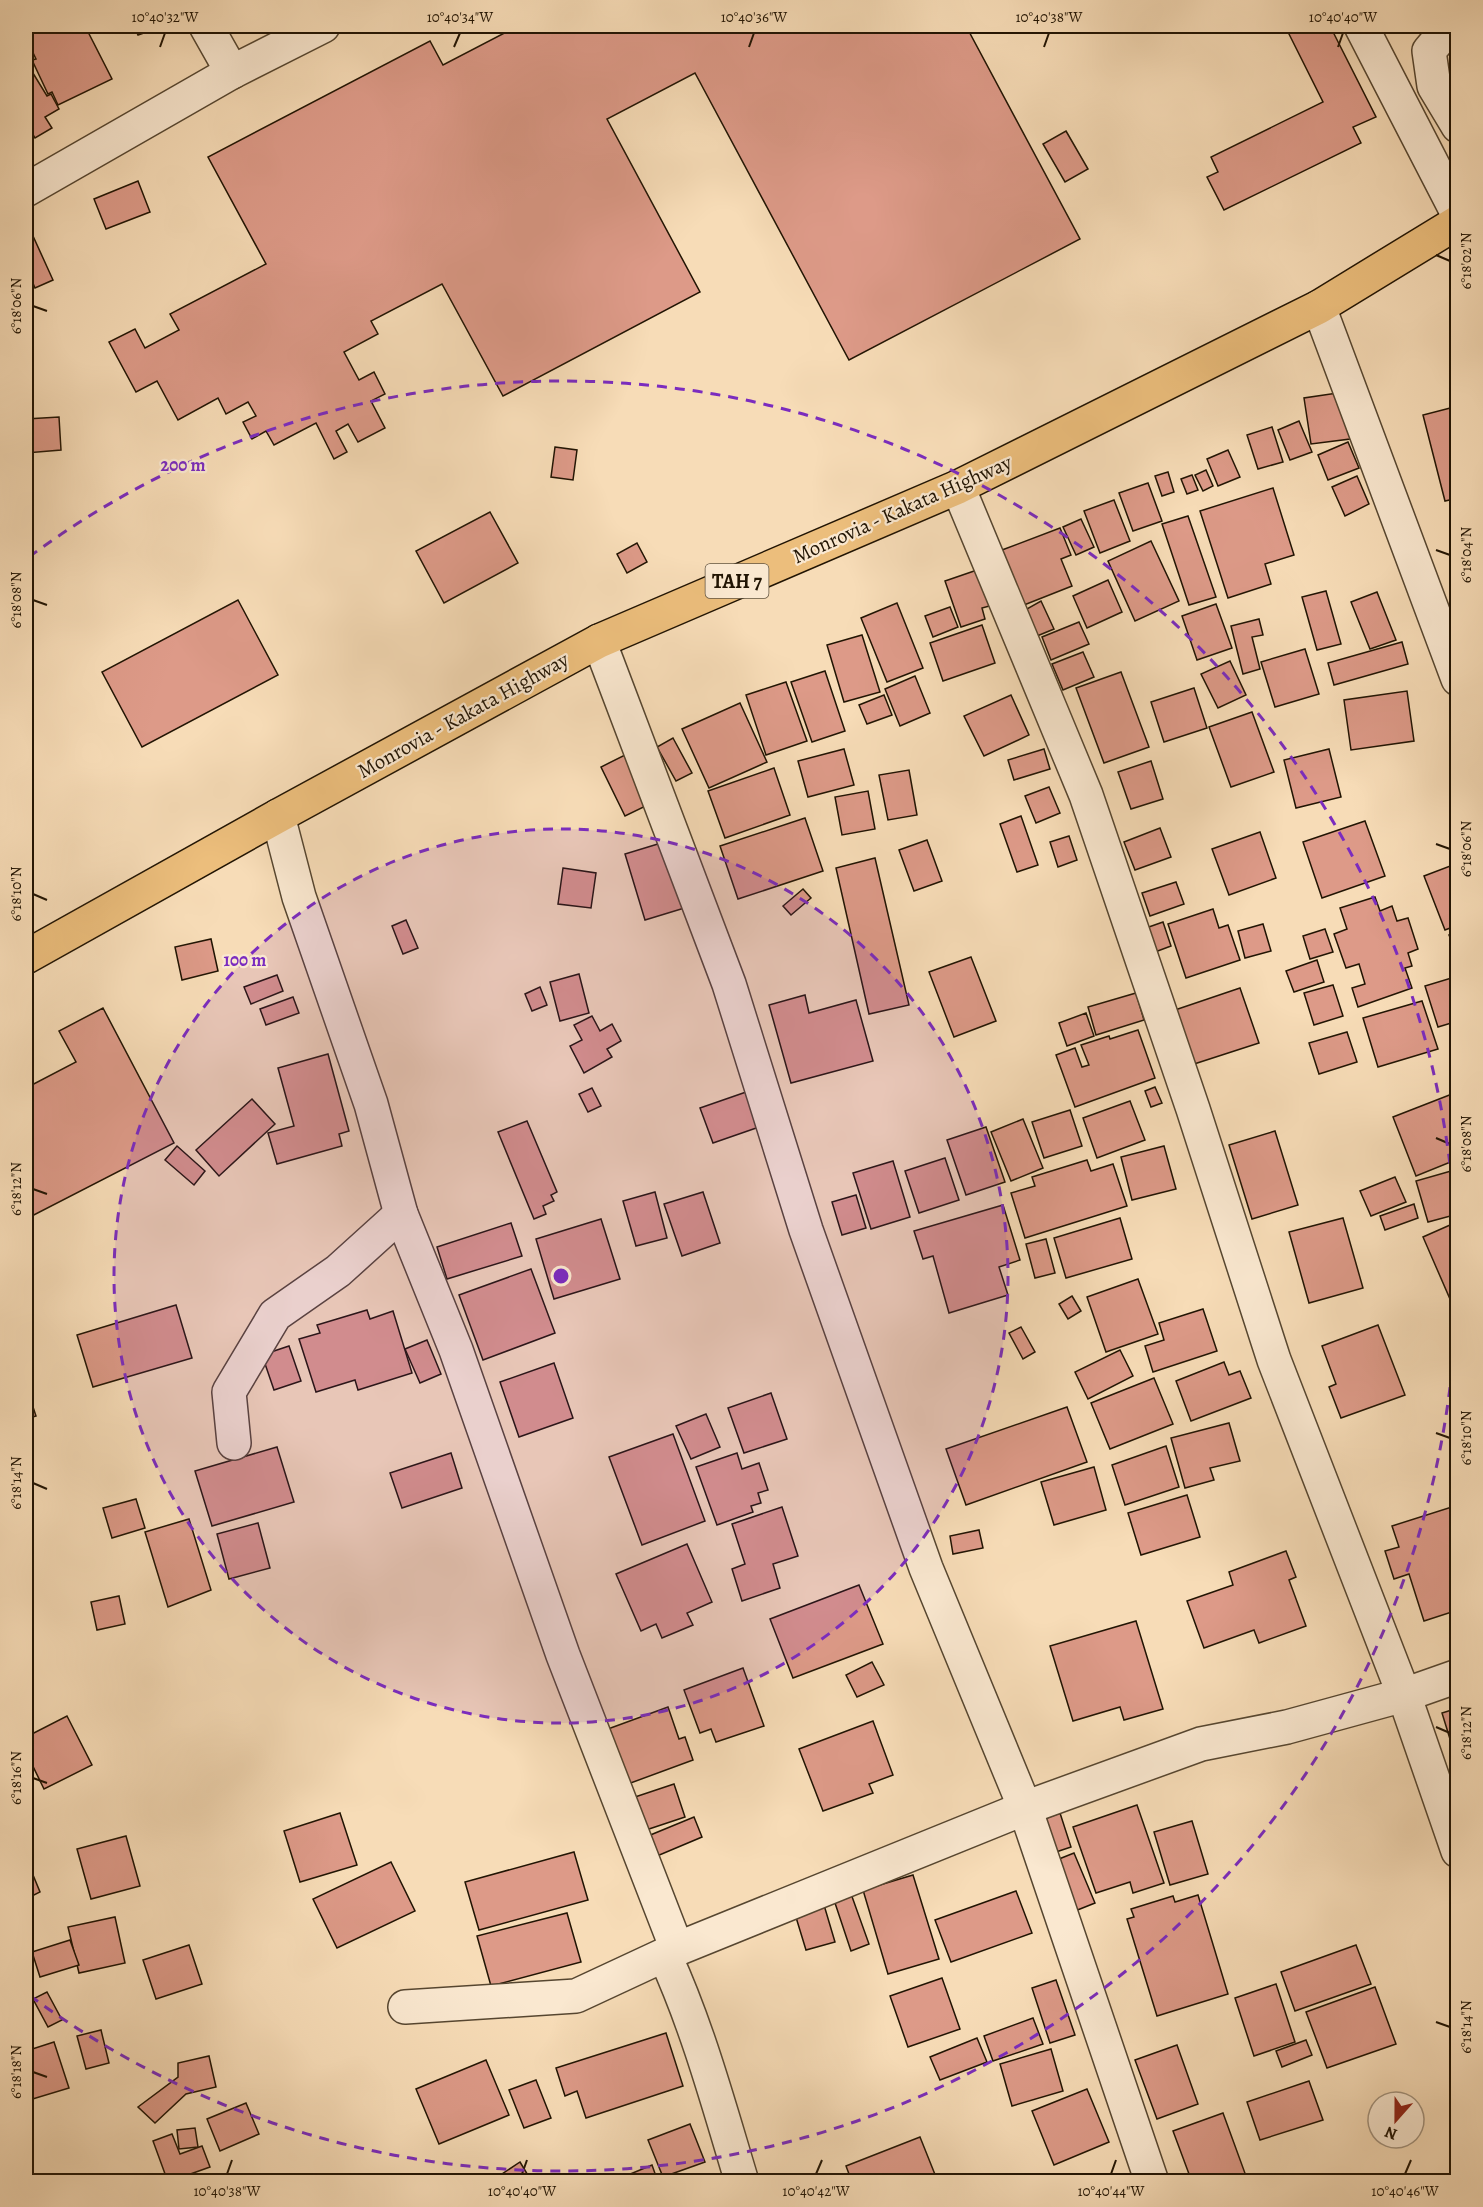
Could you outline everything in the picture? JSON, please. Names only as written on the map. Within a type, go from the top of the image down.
[{"type":"highway","name":"Monrovia - Kakata Highway","points":[[26,957],[599,641],[958,487],[1319,307],[1458,222]]},
{"type":"street","points":[[206,26],[232,72]]},
{"type":"street","points":[[26,190],[232,72],[323,26]]},
{"type":"street","points":[[1361,26],[1458,214]]},
{"type":"street","points":[[1450,26],[1429,51],[1434,86],[1458,126]]},
{"type":"street","points":[[1319,307],[1458,679]]},
{"type":"street","points":[[958,487],[1086,795],[1193,1108],[1274,1360],[1404,1695],[1458,1851]]},
{"type":"street","points":[[599,641],[729,984],[806,1230],[926,1568],[1024,1808],[1152,2181]]},
{"type":"street","points":[[278,816],[299,897],[371,1104],[401,1214],[456,1350],[671,1953],[742,2181]]},
{"type":"street","points":[[234,1443],[229,1392],[275,1315],[338,1271],[401,1214]]},
{"type":"street","points":[[405,2007],[576,1996],[671,1953],[1024,1808],[1200,1744],[1287,1727],[1404,1695],[1458,1676]]},
{"type":"building","points":[[39,26],[85,26],[112,79],[58,105],[52,92],[48,94],[32,60],[36,59],[26,38],[26,32]]},
{"type":"building","points":[[134,26],[164,26],[138,35]]},
{"type":"building","points":[[518,26],[966,26],[1080,239],[849,360],[695,73],[607,119],[700,292],[503,396],[442,284],[371,321],[378,334],[344,352],[359,380],[374,372],[385,394],[371,401],[385,428],[358,442],[348,424],[336,431],[347,452],[334,459],[316,423],[274,445],[266,431],[252,439],[243,422],[256,416],[248,402],[226,414],[218,398],[178,420],[157,381],[136,392],[109,342],[135,329],[145,348],[179,330],[170,314],[266,264],[208,157],[430,41],[443,65]]},
{"type":"building","points":[[1285,26],[1330,26],[1376,117],[1353,127],[1361,143],[1224,210],[1207,177],[1218,172],[1211,157],[1323,102]]},
{"type":"building","points":[[28,65],[47,96],[51,94],[59,109],[45,117],[52,128],[35,138],[26,122],[26,66]]},
{"type":"building","points":[[1066,131],[1088,169],[1065,182],[1043,144]]},
{"type":"building","points":[[138,181],[150,212],[106,229],[94,199]]},
{"type":"building","points":[[28,225],[53,280],[35,288],[26,267],[26,226]]},
{"type":"building","points":[[26,274],[33,287],[26,291]]},
{"type":"building","points":[[1344,392],[1350,439],[1311,444],[1304,398]]},
{"type":"building","points":[[1458,406],[1458,498],[1445,501],[1423,415]]},
{"type":"building","points":[[59,417],[61,450],[26,453],[26,419]]},
{"type":"building","points":[[1299,421],[1312,452],[1290,460],[1278,430]]},
{"type":"building","points":[[1272,427],[1283,462],[1258,469],[1247,435]]},
{"type":"building","points":[[1348,442],[1359,468],[1328,480],[1318,455]]},
{"type":"building","points":[[555,447],[577,450],[573,480],[551,477]]},
{"type":"building","points":[[1228,450],[1240,477],[1218,486],[1207,459]]},
{"type":"building","points":[[1206,470],[1213,486],[1203,491],[1195,475]]},
{"type":"building","points":[[1168,472],[1174,492],[1162,496],[1155,476]]},
{"type":"building","points":[[1192,475],[1198,490],[1187,494],[1181,479]]},
{"type":"building","points":[[1357,476],[1369,504],[1345,516],[1332,487]]},
{"type":"building","points":[[1148,483],[1162,521],[1133,531],[1119,493]]},
{"type":"building","points":[[1273,488],[1294,555],[1265,564],[1271,584],[1228,598],[1200,511]]},
{"type":"building","points":[[1114,500],[1130,541],[1100,553],[1084,511]]},
{"type":"building","points":[[490,512],[518,563],[444,603],[416,551]]},
{"type":"building","points":[[1188,516],[1216,597],[1189,605],[1162,524]]},
{"type":"building","points":[[1081,519],[1094,547],[1076,555],[1063,527]]},
{"type":"building","points":[[1060,528],[1071,555],[1061,559],[1072,586],[1024,605],[1002,550]]},
{"type":"building","points":[[1151,541],[1179,601],[1135,621],[1108,561]]},
{"type":"building","points":[[637,543],[647,562],[627,573],[617,554]]},
{"type":"building","points":[[980,569],[993,605],[982,608],[985,619],[961,627],[945,581]]},
{"type":"building","points":[[1108,580],[1122,612],[1087,628],[1073,596]]},
{"type":"building","points":[[1326,591],[1341,644],[1317,650],[1302,597]]},
{"type":"building","points":[[1377,592],[1396,640],[1370,649],[1351,602]]},
{"type":"building","points":[[238,600],[278,675],[142,747],[102,672]]},
{"type":"building","points":[[1041,601],[1054,629],[1037,636],[1025,610]]},
{"type":"building","points":[[897,603],[923,668],[887,682],[861,618]]},
{"type":"building","points":[[1216,604],[1232,648],[1197,660],[1182,616]]},
{"type":"building","points":[[950,607],[958,627],[933,637],[925,616]]},
{"type":"building","points":[[1259,619],[1263,635],[1252,637],[1260,669],[1243,674],[1231,626]]},
{"type":"building","points":[[1079,622],[1089,644],[1051,660],[1042,637]]},
{"type":"building","points":[[982,625],[995,663],[943,681],[930,643]]},
{"type":"building","points":[[862,635],[880,692],[844,702],[827,645]]},
{"type":"building","points":[[1402,642],[1408,664],[1334,685],[1328,663]]},
{"type":"building","points":[[1305,649],[1319,694],[1275,707],[1261,662]]},
{"type":"building","points":[[1083,652],[1094,677],[1063,690],[1052,664]]},
{"type":"building","points":[[1230,661],[1246,695],[1218,708],[1201,674]]},
{"type":"building","points":[[825,671],[845,731],[812,742],[791,682]]},
{"type":"building","points":[[1121,672],[1149,747],[1104,763],[1076,688]]},
{"type":"building","points":[[915,676],[930,713],[900,726],[885,689]]},
{"type":"building","points":[[786,682],[807,741],[766,755],[746,695]]},
{"type":"building","points":[[1194,688],[1207,728],[1164,742],[1151,702]]},
{"type":"building","points":[[1407,691],[1414,741],[1351,750],[1344,700]]},
{"type":"building","points":[[884,695],[892,715],[867,724],[859,705]]},
{"type":"building","points":[[1011,695],[1029,735],[984,756],[964,716]]},
{"type":"building","points":[[740,703],[767,762],[709,788],[682,729]]},
{"type":"building","points":[[1252,712],[1274,772],[1231,787],[1209,727]]},
{"type":"building","points":[[673,738],[692,773],[676,781],[657,747]]},
{"type":"building","points":[[844,749],[854,785],[808,797],[798,761]]},
{"type":"building","points":[[1044,749],[1050,769],[1014,780],[1008,760]]},
{"type":"building","points":[[1329,749],[1341,797],[1296,808],[1284,760]]},
{"type":"building","points":[[629,753],[654,802],[625,816],[601,767]]},
{"type":"building","points":[[1151,761],[1163,799],[1131,809],[1118,772]]},
{"type":"building","points":[[774,768],[790,815],[725,838],[708,791]]},
{"type":"building","points":[[909,770],[917,815],[888,820],[879,775]]},
{"type":"building","points":[[1049,787],[1060,813],[1036,823],[1025,796]]},
{"type":"building","points":[[868,791],[875,829],[842,835],[835,797]]},
{"type":"building","points":[[1021,816],[1038,865],[1017,872],[1000,824]]},
{"type":"building","points":[[805,818],[823,871],[738,899],[720,846]]},
{"type":"building","points":[[1365,821],[1385,876],[1322,898],[1303,842]]},
{"type":"building","points":[[1160,828],[1171,857],[1135,870],[1124,842]]},
{"type":"building","points":[[1260,832],[1276,878],[1229,895],[1212,849]]},
{"type":"building","points":[[1069,836],[1077,860],[1058,867],[1050,842]]},
{"type":"building","points":[[671,840],[691,906],[645,920],[625,854]]},
{"type":"building","points":[[927,840],[942,881],[914,891],[899,850]]},
{"type":"building","points":[[875,858],[909,1005],[869,1014],[836,868]]},
{"type":"building","points":[[1458,863],[1458,925],[1445,930],[1424,876]]},
{"type":"building","points":[[563,868],[596,873],[591,908],[558,904]]},
{"type":"building","points":[[1176,882],[1184,904],[1150,916],[1142,893]]},
{"type":"building","points":[[803,889],[811,898],[791,915],[783,906]]},
{"type":"building","points":[[1375,897],[1380,911],[1392,906],[1397,921],[1408,918],[1418,949],[1408,953],[1412,966],[1405,968],[1412,988],[1358,1007],[1352,988],[1365,984],[1359,964],[1346,968],[1334,934],[1347,929],[1340,908]]},
{"type":"building","points":[[1213,909],[1219,928],[1228,925],[1240,960],[1186,978],[1168,924]]},
{"type":"building","points":[[406,920],[418,948],[403,954],[392,926]]},
{"type":"building","points":[[1163,922],[1171,946],[1155,952],[1146,928]]},
{"type":"building","points":[[1263,924],[1271,951],[1245,958],[1238,931]]},
{"type":"building","points":[[1325,929],[1333,952],[1310,959],[1303,936]]},
{"type":"building","points":[[1458,932],[1458,957],[1449,935]]},
{"type":"building","points":[[211,939],[218,971],[182,980],[175,947]]},
{"type":"building","points":[[971,957],[996,1021],[954,1037],[929,972]]},
{"type":"building","points":[[1317,960],[1324,982],[1294,992],[1286,971]]},
{"type":"building","points":[[579,974],[589,1013],[560,1021],[550,982]]},
{"type":"building","points":[[277,975],[283,991],[251,1004],[244,987]]},
{"type":"building","points":[[1458,976],[1458,1021],[1438,1027],[1425,986]]},
{"type":"building","points":[[1333,985],[1343,1016],[1314,1025],[1304,993]]},
{"type":"building","points":[[540,987],[547,1005],[532,1011],[525,994]]},
{"type":"building","points":[[1240,988],[1259,1043],[1191,1065],[1172,1011]]},
{"type":"building","points":[[1136,993],[1144,1020],[1096,1035],[1088,1007]]},
{"type":"building","points":[[805,995],[809,1013],[856,1000],[873,1061],[791,1083],[769,1005]]},
{"type":"building","points":[[293,997],[299,1013],[266,1025],[260,1009]]},
{"type":"building","points":[[1422,1001],[1438,1049],[1378,1067],[1363,1018]]},
{"type":"building","points":[[103,1008],[174,1143],[26,1219],[26,1088],[76,1062],[59,1031]]},
{"type":"building","points":[[1086,1013],[1094,1036],[1067,1046],[1059,1023]]},
{"type":"building","points":[[592,1016],[600,1031],[612,1024],[621,1041],[607,1049],[612,1057],[584,1073],[570,1046],[582,1040],[574,1025]]},
{"type":"building","points":[[1138,1030],[1155,1078],[1075,1107],[1056,1055],[1075,1048],[1082,1067],[1089,1065],[1081,1045]]},
{"type":"building","points":[[1347,1032],[1357,1062],[1319,1074],[1309,1043]]},
{"type":"building","points":[[328,1054],[349,1131],[339,1134],[342,1146],[277,1164],[268,1133],[294,1126],[278,1068]]},
{"type":"building","points":[[1155,1087],[1162,1103],[1151,1107],[1145,1091]]},
{"type":"building","points":[[592,1088],[601,1106],[588,1112],[579,1094]]},
{"type":"building","points":[[749,1091],[762,1126],[713,1143],[700,1108]]},
{"type":"building","points":[[1452,1094],[1458,1108],[1458,1159],[1416,1176],[1393,1117]]},
{"type":"building","points":[[252,1099],[275,1124],[219,1176],[196,1150]]},
{"type":"building","points":[[1130,1101],[1145,1140],[1097,1158],[1083,1118]]},
{"type":"building","points":[[1070,1110],[1082,1146],[1044,1158],[1032,1122]]},
{"type":"building","points":[[1023,1119],[1043,1168],[1011,1181],[991,1132]]},
{"type":"building","points":[[527,1121],[557,1192],[551,1195],[554,1201],[543,1206],[546,1214],[534,1219],[498,1132]]},
{"type":"building","points":[[986,1127],[1005,1182],[966,1195],[947,1140]]},
{"type":"building","points":[[1275,1131],[1298,1205],[1252,1219],[1229,1145]]},
{"type":"building","points":[[177,1146],[205,1171],[194,1185],[165,1160]]},
{"type":"building","points":[[1164,1146],[1176,1189],[1132,1200],[1121,1157]]},
{"type":"building","points":[[945,1158],[959,1200],[919,1213],[905,1171]]},
{"type":"building","points":[[1087,1160],[1091,1171],[1113,1164],[1127,1206],[1025,1238],[1011,1193],[1035,1186],[1032,1177]]},
{"type":"building","points":[[893,1161],[910,1217],[871,1229],[853,1173]]},
{"type":"building","points":[[1458,1169],[1458,1214],[1428,1222],[1416,1181]]},
{"type":"building","points":[[1395,1177],[1406,1202],[1371,1216],[1360,1191]]},
{"type":"building","points":[[655,1192],[667,1238],[636,1246],[623,1201]]},
{"type":"building","points":[[703,1192],[720,1243],[682,1256],[664,1204]]},
{"type":"building","points":[[856,1195],[866,1228],[842,1235],[832,1202]]},
{"type":"building","points":[[1414,1204],[1418,1218],[1385,1230],[1380,1216]]},
{"type":"building","points":[[1003,1205],[1020,1260],[999,1267],[1008,1295],[949,1313],[933,1256],[923,1259],[914,1231]]},
{"type":"building","points":[[1120,1218],[1132,1259],[1066,1278],[1054,1238]]},
{"type":"building","points":[[1343,1218],[1363,1288],[1309,1303],[1289,1232]]},
{"type":"building","points":[[601,1219],[620,1279],[554,1299],[536,1239]]},
{"type":"building","points":[[511,1223],[522,1256],[447,1279],[437,1247]]},
{"type":"building","points":[[1450,1225],[1458,1242],[1458,1296],[1450,1299],[1423,1237]]},
{"type":"building","points":[[1046,1239],[1055,1273],[1035,1278],[1026,1244]]},
{"type":"building","points":[[531,1269],[555,1333],[483,1360],[459,1295]]},
{"type":"building","points":[[1138,1279],[1158,1334],[1106,1352],[1087,1297]]},
{"type":"building","points":[[1072,1296],[1081,1311],[1068,1319],[1059,1304]]},
{"type":"building","points":[[176,1305],[192,1358],[93,1387],[77,1335]]},
{"type":"building","points":[[1203,1309],[1217,1351],[1153,1372],[1145,1346],[1164,1340],[1159,1323]]},
{"type":"building","points":[[367,1310],[370,1319],[393,1311],[412,1373],[358,1390],[355,1380],[316,1392],[299,1339],[320,1333],[317,1325]]},
{"type":"building","points":[[1378,1325],[1405,1395],[1341,1418],[1329,1387],[1336,1384],[1322,1346]]},
{"type":"building","points":[[1021,1327],[1035,1352],[1023,1359],[1009,1333]]},
{"type":"building","points":[[427,1340],[441,1374],[420,1383],[405,1349]]},
{"type":"building","points":[[289,1346],[301,1381],[274,1390],[262,1355]]},
{"type":"building","points":[[1120,1350],[1133,1376],[1088,1399],[1075,1372]]},
{"type":"building","points":[[1224,1362],[1229,1375],[1240,1371],[1251,1398],[1191,1421],[1176,1381]]},
{"type":"building","points":[[554,1363],[573,1418],[519,1437],[500,1382]]},
{"type":"building","points":[[1154,1378],[1173,1424],[1110,1449],[1091,1403]]},
{"type":"building","points":[[26,1386],[36,1416],[26,1419]]},
{"type":"building","points":[[771,1393],[787,1439],[744,1453],[728,1408]]},
{"type":"building","points":[[1067,1407],[1087,1462],[966,1505],[946,1449]]},
{"type":"building","points":[[706,1414],[720,1447],[691,1459],[676,1426]]},
{"type":"building","points":[[1229,1423],[1240,1461],[1210,1468],[1214,1480],[1185,1488],[1171,1438]]},
{"type":"building","points":[[673,1434],[705,1521],[642,1545],[609,1457]]},
{"type":"building","points":[[1166,1446],[1179,1487],[1125,1505],[1112,1465]]},
{"type":"building","points":[[277,1447],[294,1502],[212,1526],[195,1471]]},
{"type":"building","points":[[451,1453],[462,1488],[402,1508],[390,1473]]},
{"type":"building","points":[[737,1453],[742,1469],[759,1463],[768,1490],[758,1493],[761,1503],[751,1506],[753,1512],[717,1525],[696,1467]]},
{"type":"building","points":[[1094,1467],[1106,1510],[1054,1525],[1041,1482]]},
{"type":"building","points":[[1187,1495],[1200,1537],[1141,1555],[1128,1513]]},
{"type":"building","points":[[136,1499],[145,1528],[112,1538],[103,1508]]},
{"type":"building","points":[[1458,1505],[1458,1610],[1424,1621],[1409,1574],[1394,1579],[1385,1551],[1399,1547],[1392,1526]]},
{"type":"building","points":[[782,1507],[798,1556],[773,1564],[780,1588],[742,1601],[732,1569],[745,1564],[732,1524]]},
{"type":"building","points":[[189,1519],[211,1590],[168,1607],[145,1532]]},
{"type":"building","points":[[258,1523],[270,1568],[229,1579],[217,1534]]},
{"type":"building","points":[[979,1530],[983,1548],[953,1554],[950,1536]]},
{"type":"building","points":[[687,1544],[712,1602],[687,1613],[693,1625],[662,1638],[656,1624],[641,1631],[616,1574]]},
{"type":"building","points":[[1286,1551],[1296,1577],[1289,1580],[1306,1626],[1259,1643],[1254,1630],[1204,1648],[1187,1601],[1233,1585],[1229,1572]]},
{"type":"building","points":[[859,1585],[883,1644],[793,1678],[770,1619]]},
{"type":"building","points":[[119,1596],[125,1624],[97,1630],[91,1602]]},
{"type":"building","points":[[1136,1621],[1163,1709],[1124,1720],[1120,1707],[1073,1721],[1050,1646]]},
{"type":"building","points":[[872,1662],[884,1685],[857,1697],[846,1675]]},
{"type":"building","points":[[743,1668],[764,1726],[716,1742],[711,1729],[700,1733],[684,1690]]},
{"type":"building","points":[[668,1707],[679,1739],[685,1737],[693,1760],[617,1788],[597,1733]]},
{"type":"building","points":[[1458,1708],[1458,1751],[1454,1752],[1442,1713]]},
{"type":"building","points":[[67,1716],[92,1765],[44,1789],[26,1752],[26,1737]]},
{"type":"building","points":[[873,1721],[893,1775],[869,1784],[873,1793],[823,1811],[799,1749]]},
{"type":"building","points":[[674,1784],[685,1817],[640,1832],[629,1799]]},
{"type":"building","points":[[1137,1805],[1164,1883],[1133,1893],[1130,1882],[1096,1893],[1073,1827]]},
{"type":"building","points":[[340,1813],[357,1865],[300,1882],[284,1831]]},
{"type":"building","points":[[1060,1813],[1071,1847],[1050,1854],[1039,1821]]},
{"type":"building","points":[[694,1817],[702,1837],[657,1856],[648,1836]]},
{"type":"building","points":[[1192,1821],[1208,1874],[1170,1885],[1154,1832]]},
{"type":"building","points":[[126,1836],[140,1886],[91,1899],[77,1849]]},
{"type":"building","points":[[574,1852],[588,1900],[479,1930],[465,1882]]},
{"type":"building","points":[[1074,1853],[1095,1903],[1075,1911],[1054,1861]]},
{"type":"building","points":[[26,1858],[40,1892],[26,1899]]},
{"type":"building","points":[[391,1862],[415,1911],[337,1948],[313,1899]]},
{"type":"building","points":[[913,1875],[939,1959],[888,1974],[863,1890]]},
{"type":"building","points":[[850,1891],[869,1944],[851,1951],[833,1897]]},
{"type":"building","points":[[1016,1891],[1032,1933],[951,1962],[935,1920]]},
{"type":"building","points":[[1198,1895],[1228,1994],[1157,2016],[1127,1919],[1134,1917],[1131,1909],[1173,1896],[1175,1902]]},
{"type":"building","points":[[824,1905],[835,1942],[806,1950],[795,1914]]},
{"type":"building","points":[[567,1913],[581,1962],[491,1986],[477,1936]]},
{"type":"building","points":[[115,1917],[125,1963],[79,1973],[68,1927]]},
{"type":"building","points":[[70,1940],[79,1965],[40,1977],[32,1952]]},
{"type":"building","points":[[189,1945],[202,1984],[156,1999],[143,1960]]},
{"type":"building","points":[[1356,1945],[1371,1984],[1295,2011],[1281,1972]]},
{"type":"building","points":[[942,1978],[960,2029],[908,2047],[890,1996]]},
{"type":"building","points":[[1056,1980],[1075,2035],[1050,2043],[1032,1988]]},
{"type":"building","points":[[1276,1984],[1295,2042],[1254,2056],[1235,1998]]},
{"type":"building","points":[[1375,1987],[1396,2044],[1327,2068],[1306,2012]]},
{"type":"building","points":[[47,1992],[62,2020],[48,2027],[33,1999]]},
{"type":"building","points":[[1033,2018],[1043,2044],[993,2061],[984,2036]]},
{"type":"building","points":[[101,2030],[109,2063],[86,2069],[77,2036]]},
{"type":"building","points":[[666,2033],[683,2086],[586,2118],[577,2091],[565,2096],[556,2068]]},
{"type":"building","points":[[977,2038],[987,2062],[940,2080],[930,2057]]},
{"type":"building","points":[[1306,2040],[1312,2055],[1282,2067],[1276,2051]]},
{"type":"building","points":[[54,2042],[69,2088],[26,2101],[26,2051]]},
{"type":"building","points":[[1177,2045],[1198,2104],[1157,2119],[1135,2060]]},
{"type":"building","points":[[1051,2049],[1063,2091],[1012,2106],[1000,2064]]},
{"type":"building","points":[[209,2056],[216,2087],[186,2094],[155,2123],[138,2107],[178,2077],[178,2063]]},
{"type":"building","points":[[486,2060],[509,2115],[439,2144],[416,2089]]},
{"type":"building","points":[[536,2080],[551,2118],[524,2128],[509,2090]]},
{"type":"building","points":[[1309,2081],[1323,2120],[1260,2140],[1247,2102]]},
{"type":"building","points":[[1087,2089],[1109,2142],[1054,2165],[1032,2111]]},
{"type":"building","points":[[246,2103],[259,2134],[220,2151],[207,2119]]},
{"type":"building","points":[[1223,2113],[1246,2176],[1232,2182],[1192,2182],[1173,2131]]},
{"type":"building","points":[[690,2124],[705,2162],[663,2177],[648,2140]]},
{"type":"building","points":[[195,2128],[198,2147],[179,2149],[177,2130]]},
{"type":"building","points":[[172,2134],[180,2154],[202,2146],[210,2167],[168,2182],[153,2141]]},
{"type":"building","points":[[920,2137],[938,2182],[852,2182],[846,2166]]},
{"type":"building","points":[[520,2162],[532,2182],[503,2182],[499,2176]]},
{"type":"building","points":[[652,2165],[658,2182],[611,2182]]}]
